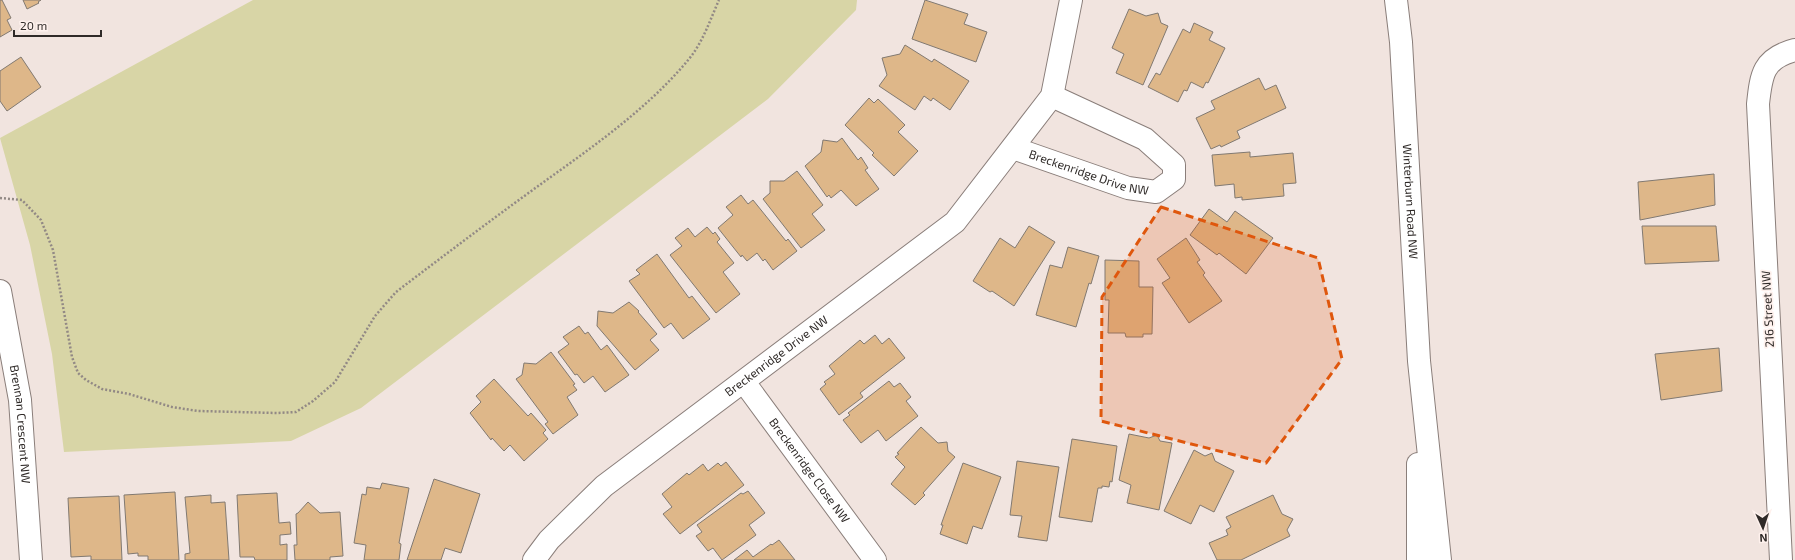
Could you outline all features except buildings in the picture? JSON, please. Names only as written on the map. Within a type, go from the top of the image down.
[{"type":"street","name":"Breckenridge Drive NW","points":[[534,560],[549,540],[604,486],[955,222],[1052,96],[1071,0]]},
{"type":"street","name":"Winterburn Road NW","points":[[1396,0],[1401,42],[1419,361],[1440,560]]},
{"type":"street","name":"Winterburn Road NW","points":[[1401,42],[1404,0]]},
{"type":"street","name":"216 Street NW","points":[[1781,560],[1758,104],[1761,80],[1770,61],[1785,53],[1795,50]]},
{"type":"street","name":"Breckenridge Drive NW","points":[[1013,148],[1128,188],[1156,192],[1174,179],[1174,165],[1145,139],[1052,96]]},
{"type":"street","name":"Brennan Crescent NW","points":[[0,291],[20,400],[31,560]]},
{"type":"street","name":"Winterburn Road NW","points":[[1418,560],[1419,361]]},
{"type":"street","name":"Breckenridge Close NW","points":[[744,382],[875,560]]},
{"type":"path","points":[[0,198],[22,200],[41,220],[53,250],[72,358],[78,373],[86,380],[102,389],[129,394],[172,407],[198,411],[296,412],[314,401],[335,382],[375,316],[396,292],[590,148],[630,117],[670,80],[690,58],[704,36],[719,0]]},
{"type":"highlighted area","points":[[1161,207],[1318,258],[1342,359],[1266,463],[1101,421],[1102,297]]},
{"type":"shaded area","points":[[253,0],[857,0],[856,10],[768,99],[361,408],[291,441],[64,452],[52,354],[30,245],[0,138]]}]
